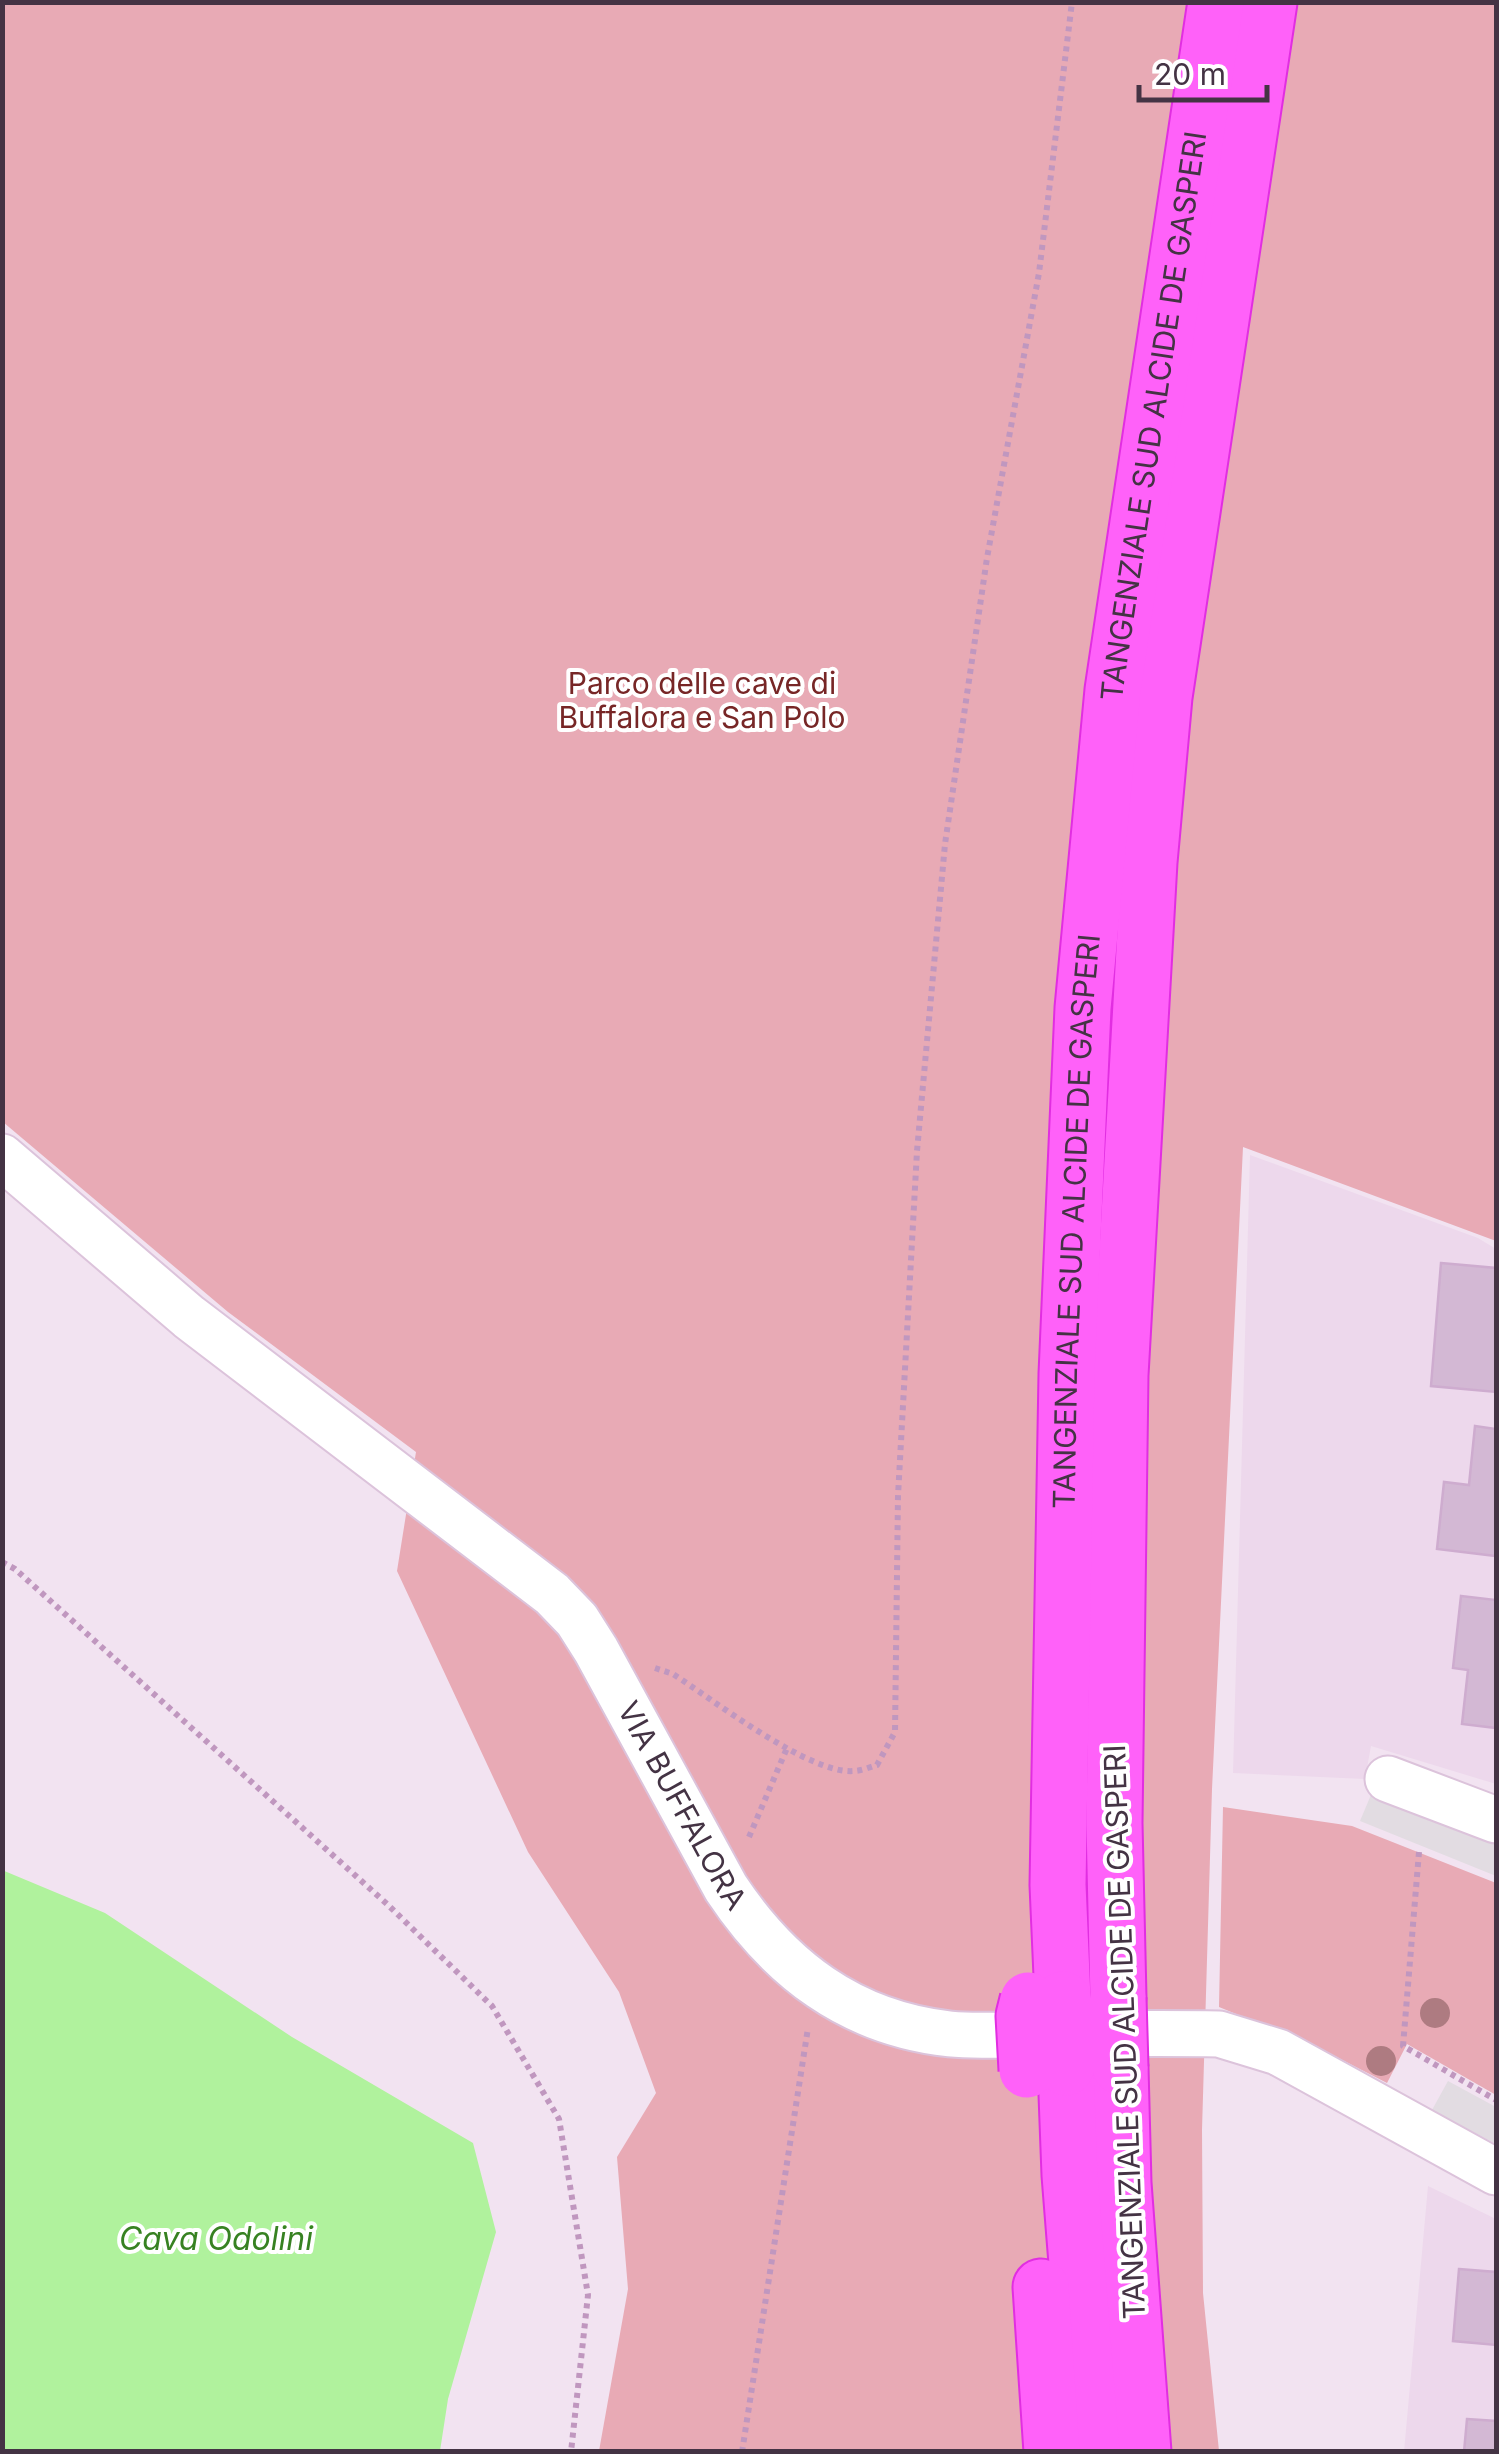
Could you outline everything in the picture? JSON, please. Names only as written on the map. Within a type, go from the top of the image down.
[{"type":"highway","name":"TANGENZIALE SUD ALCIDE DE GASPERI","points":[[1092,2452],[1070,2175],[1046,2069],[1046,2000],[1058,1885],[1066,1374],[1085,988],[1113,690],[1216,2]]},
{"type":"highway","name":"TANGENZIALE SUD ALCIDE DE GASPERI","points":[[1143,2452],[1123,2183],[1114,1823],[1120,1375],[1149,862],[1164,697],[1269,2]]},
{"type":"highway","points":[[1046,2069],[1052,2452]]},
{"type":"highway","points":[[1123,2183],[1167,2340],[1176,2452]]},
{"type":"street","name":"VIA BUFFALORA","points":[[2,1157],[189,1317],[552,1594],[577,1620],[596,1650],[726,1888],[780,1958],[815,1985],[858,2009],[888,2020],[952,2034],[1219,2034],[1248,2040],[1278,2052],[1496,2172]]},
{"type":"street","points":[[1388,1779],[1496,1820]]},
{"type":"path","points":[[596,1650],[673,1674],[787,1748],[824,1765],[852,1772],[877,1765],[895,1732],[898,1496],[917,1151],[945,844],[986,558],[1039,274],[1072,2]]},
{"type":"path","points":[[2,1562],[15,1569],[171,1707],[387,1904],[492,2006],[559,2119],[588,2296],[570,2452]]},
{"type":"path","points":[[726,1888],[787,1748]]},
{"type":"path","points":[[1418,1852],[1403,2046],[1496,2100]]},
{"type":"path","points":[[742,2452],[815,1985]]},
{"type":"shaded area","points":[[1250,1155],[1478,1238],[1496,1249],[1496,1784],[1371,1746],[1365,1779],[1233,1773]]},
{"type":"shaded area","points":[[1373,1790],[1496,1839],[1496,1876],[1360,1821]]},
{"type":"shaded area","points":[[1448,2081],[1496,2107],[1496,2144],[1432,2110]]},
{"type":"shaded area","points":[[1428,2186],[1496,2219],[1496,2451],[1404,2452]]},
{"type":"green space","name":"Parco delle cave di Buffalora e San Polo","points":[[2,3],[1496,3],[1496,1241],[1243,1147],[1212,1789],[1202,2130],[1203,2293],[1219,2451],[599,2451],[628,2289],[617,2157],[656,2093],[619,1992],[528,1852],[397,1571],[416,1452],[228,1312],[3,1122]]},
{"type":"green space","points":[[1223,1807],[1352,1826],[1496,1883],[1496,2095],[1407,2044],[1387,2083],[1321,2049],[1219,2007]]},
{"type":"water","name":"Cava Odolini","points":[[2,1870],[105,1913],[292,2037],[473,2143],[496,2232],[448,2399],[440,2451],[3,2451]]},
{"type":"building","points":[[1441,1263],[1496,1268],[1496,1392],[1431,1386]]},
{"type":"building","points":[[1475,1426],[1496,1429],[1496,1556],[1437,1549],[1444,1482],[1469,1485]]},
{"type":"building","points":[[1461,1596],[1496,1600],[1496,1728],[1462,1724],[1468,1670],[1453,1668]]},
{"type":"building","points":[[1459,2269],[1496,2272],[1496,2345],[1453,2341]]},
{"type":"building","points":[[1467,2419],[1496,2421],[1496,2452],[1464,2452]]}]
